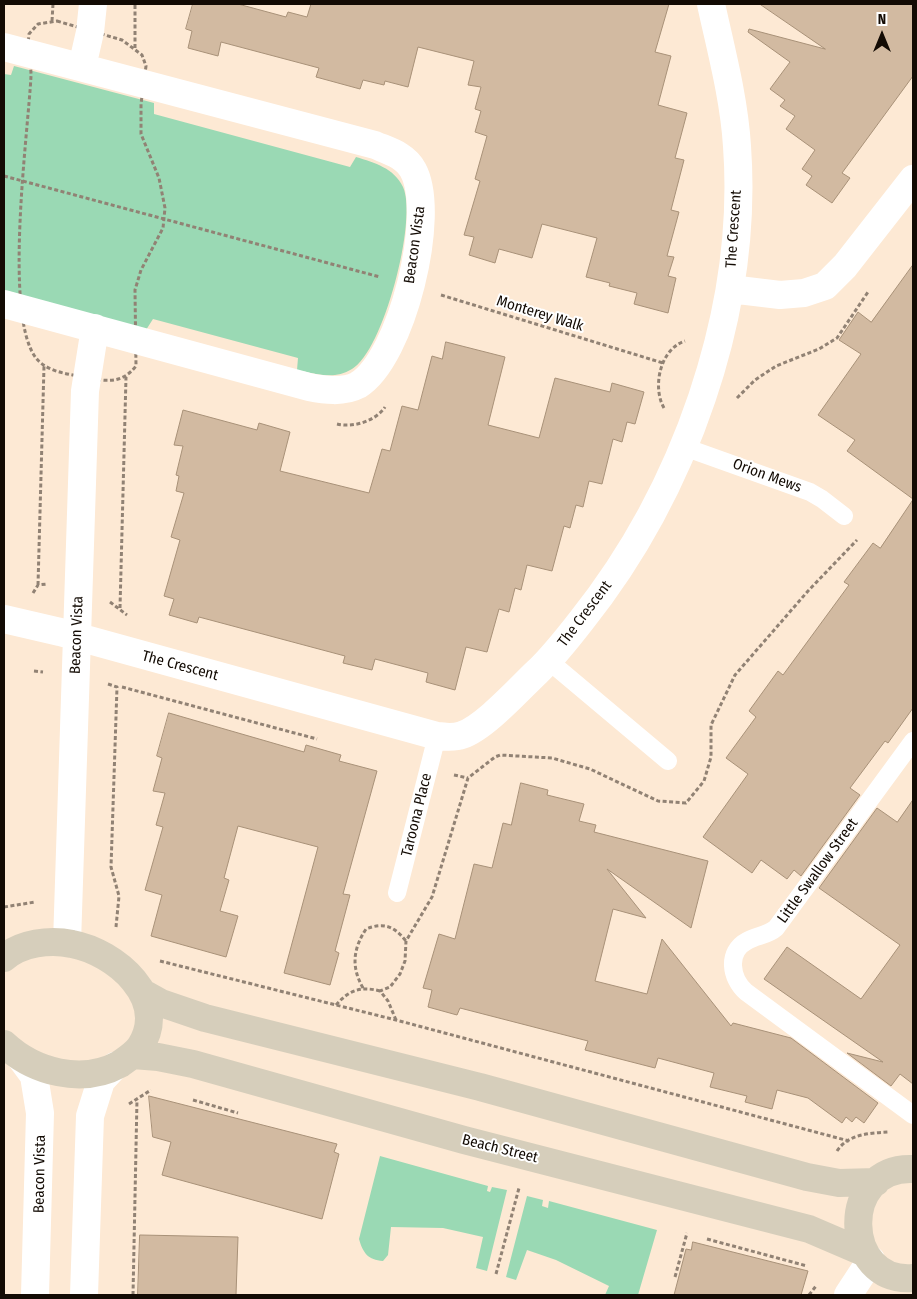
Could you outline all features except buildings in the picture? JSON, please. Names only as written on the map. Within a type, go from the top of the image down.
[{"type":"street","points":[[82,67],[90,32],[92,4]]},
{"type":"street","name":"The Crescent","points":[[4,619],[78,637],[437,736],[462,735],[478,727],[549,661],[626,560],[667,486],[684,447],[711,368],[730,289],[737,204],[737,144],[711,4]]},
{"type":"street","name":"Beacon Vista","points":[[4,47],[82,67],[148,70],[375,145],[399,155],[412,168],[421,190],[420,230],[410,285],[395,332],[383,358],[366,378],[357,385],[346,389],[334,390],[309,387],[13,306]]},
{"type":"street","points":[[730,289],[780,295],[804,293],[825,286],[845,266],[912,184]]},
{"type":"street","name":"Beacon Vista","points":[[67,943],[86,378],[95,328]]},
{"type":"street","points":[[5,955],[31,945],[67,943],[81,946],[112,960],[132,977],[143,993],[148,1011],[148,1023],[141,1046],[104,1077],[96,1092],[89,1123],[84,1295]]},
{"type":"street","points":[[143,993],[161,1003],[205,1018],[480,1087],[822,1181],[876,1182]]},
{"type":"street","points":[[12,1050],[37,1066],[62,1074],[91,1074],[124,1061]]},
{"type":"street","name":"Beacon Vista","points":[[12,1050],[34,1076],[40,1113],[35,1295]]},
{"type":"street","name":"Beach Street","points":[[124,1061],[158,1057],[193,1064],[464,1140],[813,1230],[868,1257],[882,1269],[895,1275],[913,1278]]},
{"type":"street","points":[[848,1295],[868,1257],[857,1228],[861,1203],[876,1182],[894,1172],[911,1168]]},
{"type":"lane","name":"Orion Mews","points":[[684,447],[810,492],[844,516]]},
{"type":"lane","points":[[549,661],[668,761]]},
{"type":"lane","name":"Taroona Place","points":[[397,893],[437,736]]},
{"type":"lane","name":"Little Swallow Street","points":[[913,740],[776,928],[769,934],[744,943],[736,955],[732,969],[737,983],[746,992],[913,1116]]},
{"type":"path","points":[[52,21],[53,4]]},
{"type":"path","points":[[134,49],[135,4]]},
{"type":"path","points":[[52,21],[122,40],[142,55],[148,70],[141,104],[141,134],[162,188],[165,218],[158,238],[137,280],[134,338],[137,362],[134,369],[116,381],[86,378],[44,366],[36,359],[13,306],[18,283],[31,73],[29,38],[31,30],[38,24],[52,21]]},
{"type":"path","points":[[142,55],[148,70]]},
{"type":"path","name":"Monterey Walk","points":[[4,176],[410,285],[663,364]]},
{"type":"path","points":[[736,400],[755,380],[776,366],[819,349],[837,338],[871,288]]},
{"type":"path","points":[[38,585],[44,366]]},
{"type":"path","points":[[134,369],[144,371]]},
{"type":"path","points":[[120,609],[126,376]]},
{"type":"path","points":[[331,423],[358,425],[381,413],[386,406]]},
{"type":"path","points":[[336,1005],[343,997],[363,988],[380,991],[390,987],[400,974],[405,961],[406,941],[432,897],[468,778],[500,755],[552,758],[590,769],[658,801],[686,802],[704,781],[711,757],[711,725],[735,675],[808,591],[852,546],[863,532]]},
{"type":"path","points":[[122,687],[321,740]]},
{"type":"path","points":[[429,770],[468,778]]},
{"type":"path","points":[[363,988],[357,977],[355,952],[366,929],[384,924],[393,927],[406,941]]},
{"type":"path","points":[[184,967],[396,1020],[849,1141]]},
{"type":"path","points":[[380,991],[388,1001],[396,1020]]},
{"type":"path","points":[[133,1295],[137,1099]]},
{"type":"path","points":[[822,1181],[827,1167],[841,1145],[862,1134],[892,1132]]},
{"type":"path","points":[[496,1274],[519,1188]]},
{"type":"path","points":[[676,1277],[687,1233]]},
{"type":"green space","points":[[14,66],[154,103],[154,114],[350,167],[356,157],[383,167],[395,175],[403,187],[406,203],[406,227],[402,254],[386,312],[364,358],[352,369],[339,374],[325,375],[312,373],[297,370],[298,358],[153,319],[146,330],[4,290],[4,74],[11,75]]},
{"type":"green space","points":[[380,1156],[488,1186],[487,1191],[490,1192],[492,1187],[507,1190],[487,1271],[476,1268],[483,1237],[443,1228],[391,1227],[388,1255],[383,1261],[373,1259],[367,1255],[359,1239]]},
{"type":"green space","points":[[527,1196],[543,1200],[542,1206],[548,1208],[549,1201],[657,1230],[638,1295],[605,1295],[609,1286],[556,1260],[527,1250],[516,1280],[506,1277]]}]
